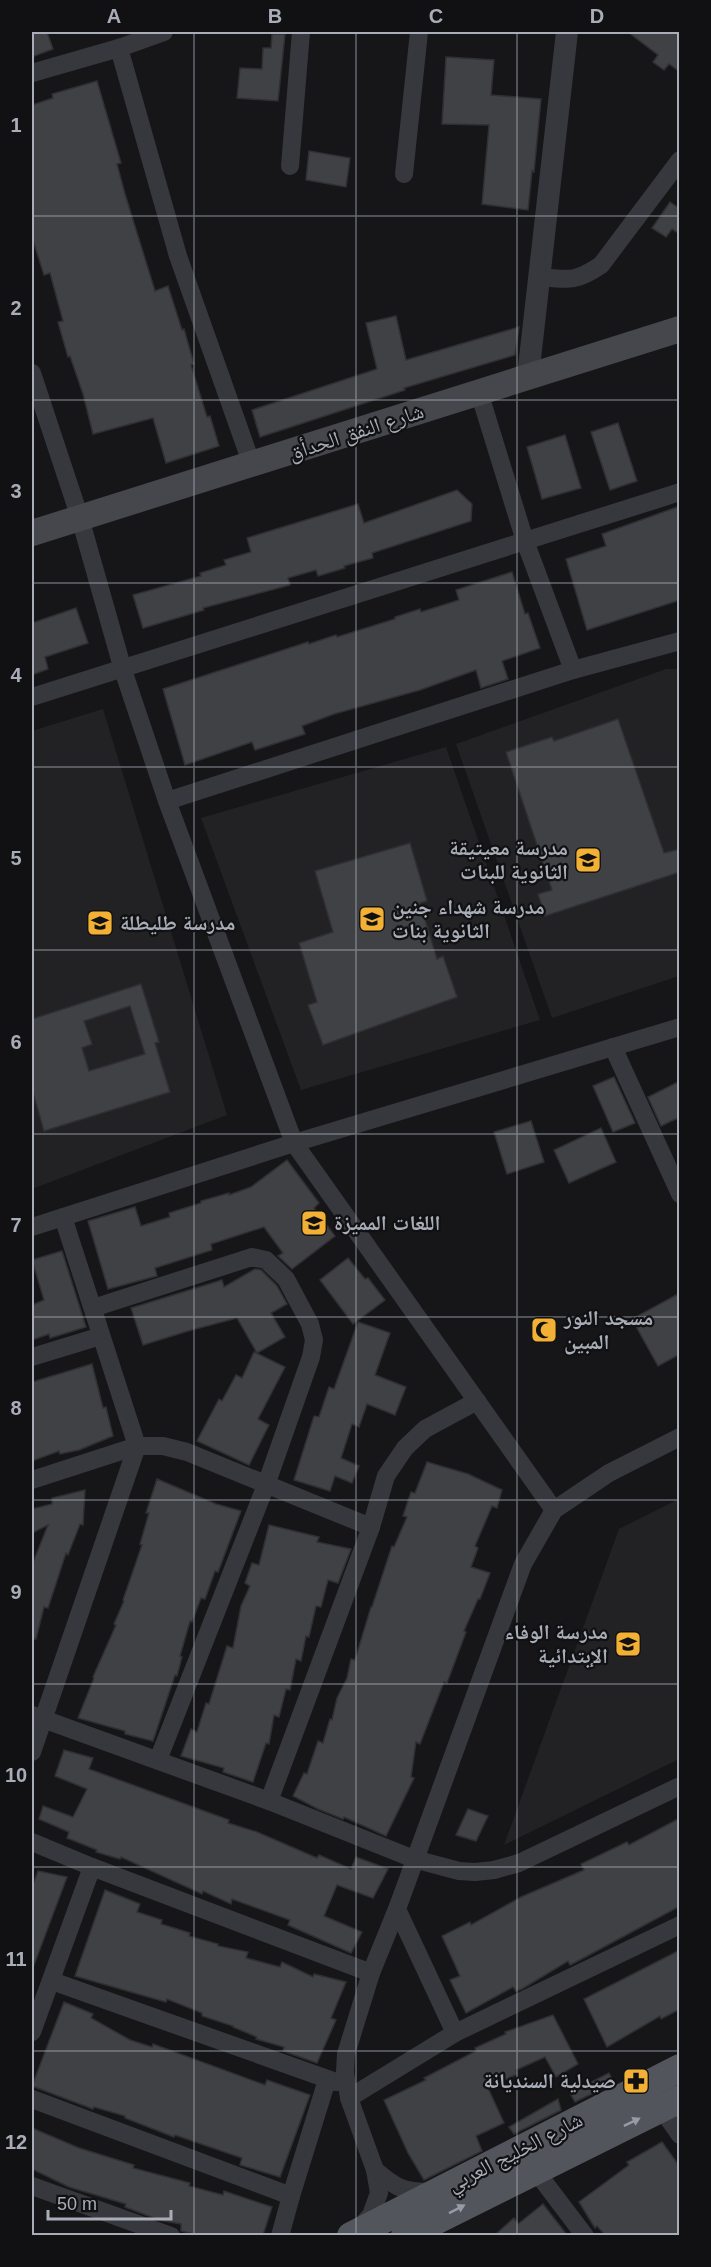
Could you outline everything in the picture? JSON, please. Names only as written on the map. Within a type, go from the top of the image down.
[{"type":"main road","name":"شارع النفق الحدأق","points":[[32,532],[252,465],[680,328]]},
{"type":"main road","name":"شارع الخليج العربي","points":[[353,2235],[680,2068]]},
{"type":"main road","name":"شارع الخليج العربي","points":[[405,2235],[670,2103]]},
{"type":"street","points":[[32,74],[164,32]]},
{"type":"street","points":[[290,166],[300,32]]},
{"type":"street","points":[[404,174],[419,32]]},
{"type":"street","points":[[528,376],[567,32]]},
{"type":"street","points":[[118,48],[178,256],[252,465]]},
{"type":"street","points":[[540,277],[571,280],[588,274],[601,265],[680,160]]},
{"type":"street","points":[[32,373],[80,518],[123,670],[167,801],[294,1143],[554,1510]]},
{"type":"street","points":[[479,392],[525,541],[573,670]]},
{"type":"street","points":[[32,697],[680,492]]},
{"type":"street","points":[[167,801],[573,670],[680,641]]},
{"type":"street","points":[[32,1227],[294,1143],[680,1027]]},
{"type":"street","points":[[613,1047],[672,1157],[680,1194]]},
{"type":"street","points":[[32,1752],[37,1717],[137,1446],[63,1217]]},
{"type":"street","points":[[93,1308],[252,1257],[266,1260],[285,1279],[309,1324],[314,1340],[311,1357],[266,1485],[158,1760]]},
{"type":"street","points":[[32,1357],[101,1336]]},
{"type":"street","points":[[269,1801],[371,1527],[386,1476],[405,1448],[425,1429],[477,1401]]},
{"type":"street","points":[[353,2235],[371,2215],[379,2193],[375,2170],[348,2091],[345,2072],[346,2054],[371,1972],[397,1909],[523,1564],[554,1510],[609,1473],[680,1437]]},
{"type":"street","points":[[32,1480],[137,1446],[163,1446],[187,1452],[371,1527]]},
{"type":"street","points":[[37,1717],[269,1801],[414,1859],[459,1871],[494,1870],[519,1863],[680,1786]]},
{"type":"street","points":[[32,1842],[92,1867],[371,1972]]},
{"type":"street","points":[[32,2032],[92,1867]]},
{"type":"street","points":[[397,1909],[455,2033]]},
{"type":"street","points":[[348,2091],[455,2033],[680,1924]]},
{"type":"street","points":[[52,1982],[327,2080],[348,2091]]},
{"type":"street","points":[[280,2235],[327,2080]]},
{"type":"street","points":[[32,2099],[291,2196]]},
{"type":"street","points":[[670,2103],[680,2135]]},
{"type":"street","points":[[375,2170],[393,2186],[413,2192],[435,2192]]},
{"type":"street","points":[[535,2170],[585,2235]]},
{"type":"street","points":[[32,2186],[171,2235]]},
{"type":"shaded area","name":"مدرسة معيتيقة الثانوية للبنات","points":[[666,669],[679,669],[679,976],[552,1018],[456,744]]},
{"type":"shaded area","name":"مدرسة طليطلة","points":[[103,709],[227,1115],[32,1189],[32,731]]},
{"type":"shaded area","name":"مدرسة شهداء جنين الثانوية بنات","points":[[446,747],[540,1020],[301,1090],[201,818]]},
{"type":"shaded area","name":"مدرسة الوفاء الإبتدائية","points":[[679,1499],[679,1759],[504,1845],[619,1529]]},
{"type":"building","points":[[32,32],[47,32],[53,49],[32,57]]},
{"type":"building","points":[[628,32],[680,32],[680,72],[669,64],[664,70],[653,62],[658,55]]},
{"type":"building","points":[[272,34],[285,34],[278,101],[237,98],[240,68],[262,69],[263,48],[271,48]]},
{"type":"building","points":[[446,57],[494,60],[491,95],[541,99],[528,210],[482,204],[489,125],[442,124]]},
{"type":"building","points":[[97,81],[121,163],[117,164],[125,194],[155,291],[168,286],[182,330],[184,329],[194,364],[191,365],[207,417],[210,416],[219,446],[166,463],[153,418],[93,434],[83,394],[70,356],[68,357],[58,322],[63,321],[50,273],[44,275],[32,237],[32,105],[53,98],[52,94]]},
{"type":"building","points":[[309,151],[350,158],[346,187],[306,180]]},
{"type":"building","points":[[670,202],[680,209],[680,234],[672,229],[666,237],[652,228]]},
{"type":"building","points":[[396,316],[406,360],[519,327],[515,355],[404,388],[405,390],[260,437],[252,410],[377,369],[366,323]]},
{"type":"building","points":[[618,423],[637,481],[610,490],[591,432]]},
{"type":"building","points":[[565,435],[581,488],[542,499],[527,447]]},
{"type":"building","points":[[457,490],[472,504],[471,521],[372,553],[373,558],[344,566],[345,568],[318,576],[316,570],[288,578],[290,585],[203,608],[204,610],[143,628],[133,595],[201,576],[200,573],[226,565],[224,560],[251,552],[247,538],[358,504],[364,523]]},
{"type":"building","points":[[680,506],[680,600],[587,630],[566,559],[606,546],[602,534]]},
{"type":"building","points":[[512,572],[525,614],[528,613],[540,648],[502,661],[508,679],[481,688],[476,670],[420,690],[334,714],[302,726],[305,734],[255,750],[252,742],[185,765],[163,689],[308,642],[309,644],[336,635],[337,637],[420,609],[421,612],[459,600],[456,590]]},
{"type":"building","points":[[76,608],[88,643],[45,657],[48,669],[32,675],[32,623]]},
{"type":"building","points":[[618,719],[664,853],[680,849],[680,872],[545,916],[538,894],[552,890],[506,752],[552,737],[554,741]]},
{"type":"building","points":[[410,843],[427,901],[420,903],[437,959],[443,956],[457,997],[323,1045],[308,1005],[317,1002],[299,943],[333,932],[315,871]]},
{"type":"building","points":[[141,984],[159,1042],[155,1043],[170,1092],[44,1131],[32,1089],[32,1019]],"holes":[[[130,1006],[145,1054],[89,1071],[82,1048],[92,1044],[84,1021]]]},
{"type":"building","points":[[614,1077],[635,1123],[613,1132],[593,1086]]},
{"type":"building","points":[[680,1081],[680,1117],[661,1126],[648,1097]]},
{"type":"building","points":[[531,1121],[544,1162],[507,1174],[494,1132]]},
{"type":"building","points":[[601,1128],[616,1162],[569,1183],[554,1150]]},
{"type":"building","points":[[287,1160],[319,1203],[314,1208],[335,1236],[292,1269],[278,1256],[283,1253],[264,1227],[211,1244],[212,1250],[155,1268],[157,1276],[108,1289],[88,1221],[135,1207],[141,1226],[170,1217],[169,1213],[201,1203],[201,1201],[251,1187]]},
{"type":"building","points":[[62,1251],[86,1327],[50,1338],[49,1334],[32,1340],[32,1305],[44,1300],[32,1260]]},
{"type":"building","points":[[348,1258],[385,1300],[353,1324],[320,1280]]},
{"type":"building","points":[[255,1269],[261,1270],[277,1286],[287,1304],[271,1313],[285,1337],[257,1353],[237,1318],[143,1345],[131,1308],[222,1280],[224,1287]]},
{"type":"building","points":[[680,1293],[680,1354],[658,1366],[632,1319]]},
{"type":"building","points":[[358,1322],[390,1333],[375,1375],[406,1387],[395,1415],[367,1404],[359,1427],[352,1424],[341,1458],[359,1466],[352,1483],[335,1476],[330,1491],[294,1480],[314,1416],[319,1417],[329,1387],[334,1389]]},
{"type":"building","points":[[254,1352],[285,1367],[258,1419],[269,1425],[249,1465],[197,1441],[219,1399],[222,1401],[236,1375],[242,1378]]},
{"type":"building","points":[[92,1364],[113,1436],[79,1450],[60,1454],[59,1451],[32,1461],[32,1382]]},
{"type":"building","points":[[427,1462],[468,1474],[502,1490],[497,1508],[492,1506],[475,1546],[478,1548],[471,1567],[490,1573],[464,1631],[466,1632],[447,1683],[444,1682],[420,1744],[416,1742],[411,1777],[414,1778],[386,1836],[344,1817],[343,1819],[318,1809],[293,1796],[304,1773],[307,1774],[318,1741],[323,1743],[337,1698],[347,1678],[351,1659],[355,1660],[392,1546],[394,1547],[407,1517],[403,1516],[411,1492],[415,1493]]},
{"type":"building","points":[[157,1479],[216,1504],[241,1511],[218,1572],[215,1571],[205,1599],[201,1598],[192,1622],[190,1621],[177,1676],[175,1675],[153,1741],[78,1718],[124,1601],[142,1545],[140,1544],[149,1513],[146,1513]]},
{"type":"building","points":[[85,1490],[83,1525],[80,1524],[68,1555],[66,1553],[48,1608],[44,1607],[36,1639],[32,1639],[32,1565],[48,1525],[32,1533],[32,1509],[52,1504],[52,1498]]},
{"type":"building","points":[[269,1525],[319,1537],[317,1542],[351,1549],[338,1583],[328,1580],[321,1607],[316,1606],[301,1661],[296,1659],[290,1690],[286,1689],[279,1717],[274,1715],[269,1744],[266,1743],[253,1782],[223,1772],[224,1768],[181,1756],[191,1729],[197,1732],[206,1703],[209,1704],[227,1646],[233,1648],[241,1606],[250,1586],[245,1583],[252,1563],[259,1565]]},
{"type":"building","points":[[64,1750],[93,1758],[89,1769],[229,1820],[228,1823],[257,1832],[317,1858],[319,1855],[351,1869],[356,1857],[388,1869],[373,1898],[337,1885],[324,1916],[362,1932],[351,1953],[288,1925],[290,1920],[232,1899],[231,1904],[203,1891],[202,1894],[121,1857],[120,1859],[96,1852],[97,1850],[67,1838],[69,1832],[39,1819],[43,1806],[73,1817],[87,1789],[55,1776]]},
{"type":"building","points":[[468,1809],[488,1816],[476,1841],[456,1835]]},
{"type":"building","points":[[680,1818],[680,1906],[570,1965],[568,1961],[522,1989],[516,1991],[513,1987],[466,2013],[450,1980],[460,1976],[442,1936],[470,1922],[471,1925],[521,1897],[584,1870],[581,1864],[627,1842],[629,1845]]},
{"type":"building","points":[[38,1871],[67,1877],[34,1965],[32,1964],[32,1887]]},
{"type":"building","points":[[105,1890],[140,1904],[137,1912],[162,1920],[161,1924],[190,1933],[189,1936],[218,1944],[218,1946],[248,1952],[246,1958],[280,1967],[282,1962],[313,1977],[314,1974],[346,1982],[331,2018],[336,2020],[317,2063],[283,2051],[284,2047],[256,2039],[257,2037],[233,2026],[202,2016],[202,2013],[167,1999],[166,2002],[75,1976]]},
{"type":"building","points":[[680,1950],[680,2009],[661,2019],[660,2016],[607,2047],[584,1999]]},
{"type":"building","points":[[64,2002],[93,2014],[91,2018],[130,2040],[152,2047],[153,2044],[265,2085],[267,2080],[310,2095],[280,2177],[240,2165],[242,2158],[175,2135],[174,2137],[125,2118],[125,2116],[94,2107],[93,2109],[32,2086]]},
{"type":"building","points":[[553,2015],[578,2064],[556,2077],[545,2057],[516,2070],[517,2074],[488,2088],[504,2123],[476,2136],[482,2151],[424,2180],[408,2153],[384,2100],[426,2080],[424,2078],[476,2051],[475,2048],[506,2034],[505,2032]]},
{"type":"building","points":[[609,2073],[614,2083],[575,2102],[570,2093]]},
{"type":"building","points":[[558,2099],[561,2110],[514,2134],[509,2127]]},
{"type":"building","points":[[32,2128],[79,2148],[134,2165],[133,2168],[190,2183],[189,2186],[223,2195],[224,2191],[272,2207],[263,2235],[198,2235],[181,2231],[181,2224],[159,2220],[125,2207],[126,2204],[69,2187],[32,2169]]},
{"type":"building","points":[[662,2142],[680,2167],[680,2235],[605,2235],[597,2226],[595,2228],[579,2202],[629,2165],[627,2162]]},
{"type":"building","points":[[543,2204],[567,2235],[495,2235],[514,2218],[518,2224]]},
{"type":"place","name":"مدرسة معيتيقة الثانوية للبنات","points":[[588,860]]},
{"type":"place","name":"مدرسة شهداء جنين الثانوية بنات","points":[[372,919]]},
{"type":"place","name":"مدرسة طليطلة","points":[[100,923]]},
{"type":"place","name":"اللغات المميزة","points":[[314,1223]]},
{"type":"place","name":"مسجد النور المبين","points":[[544,1330]]},
{"type":"place","name":"مدرسة الوفاء الإبتدائية","points":[[628,1644]]},
{"type":"place","name":"صيدلية السنديانة","points":[[636,2081]]}]
